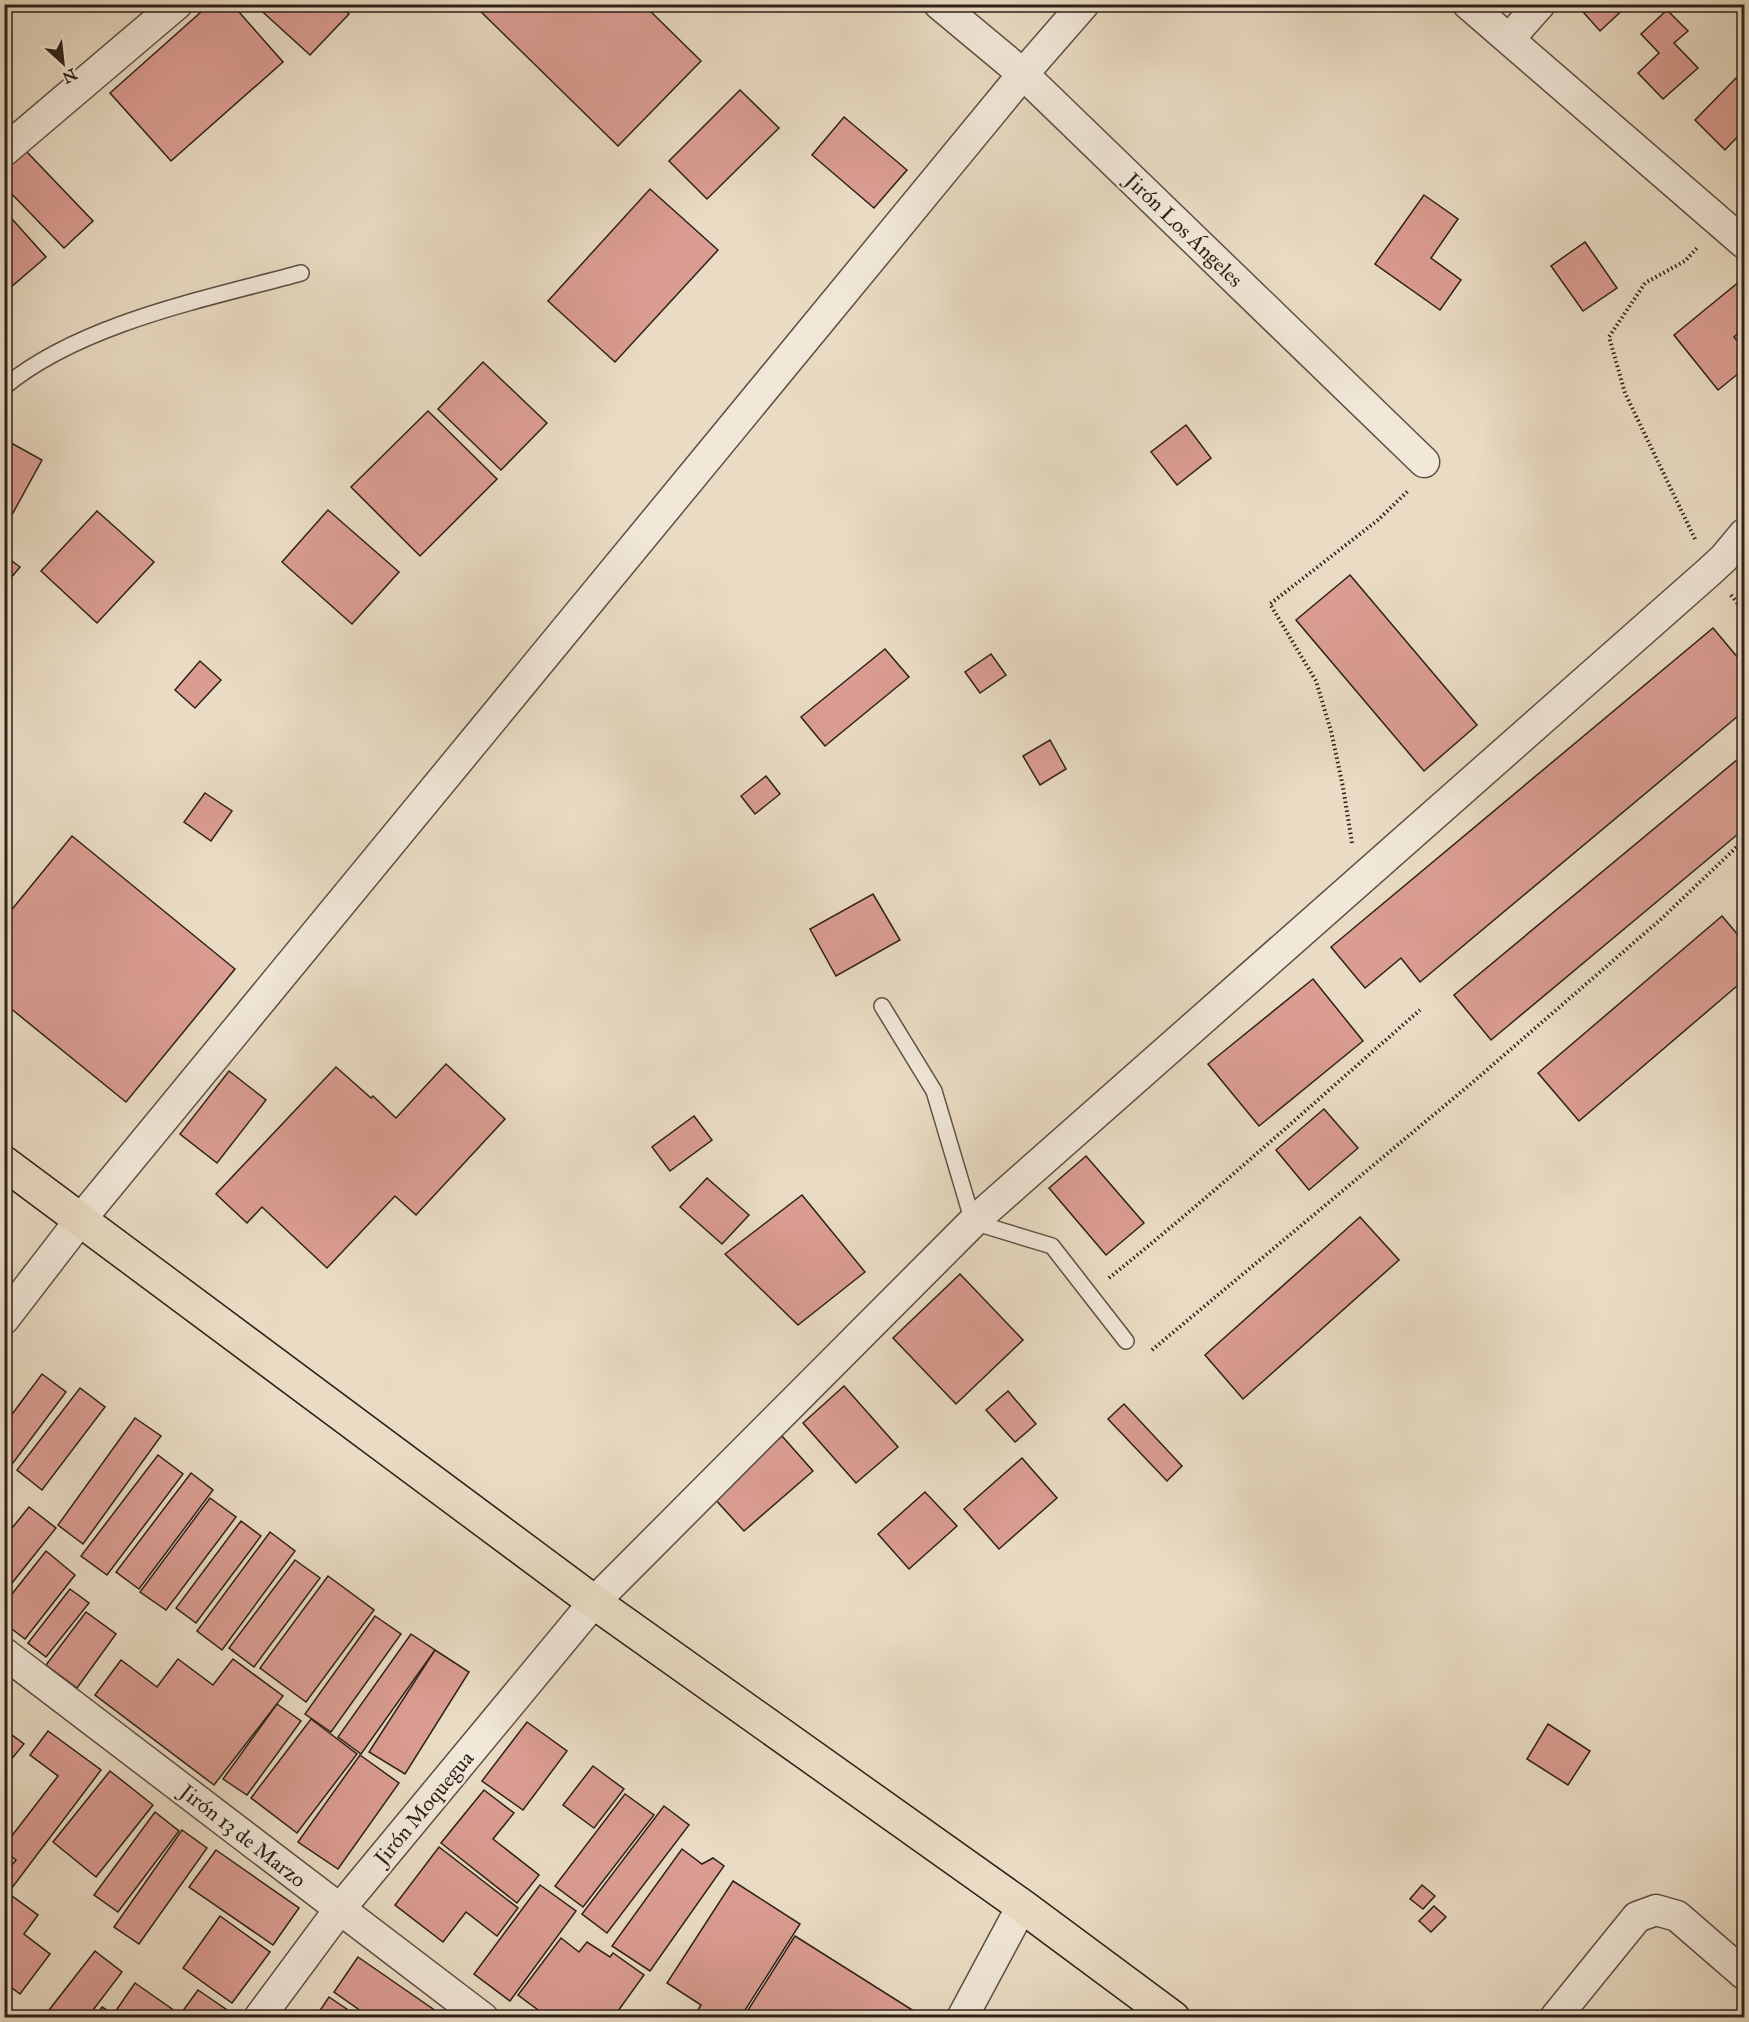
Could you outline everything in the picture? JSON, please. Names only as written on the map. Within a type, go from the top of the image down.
[{"type":"highway","points":[[4,1163],[594,1602],[1022,1906],[1173,2018]]},
{"type":"street","points":[[4,151],[177,4]]},
{"type":"street","name":"Jirón Los Ángeles","points":[[939,4],[1023,74],[1424,462]]},
{"type":"street","points":[[4,1319],[81,1219],[1023,74],[1084,4]]},
{"type":"street","points":[[1468,4],[1744,243]]},
{"type":"street","points":[[1509,39],[1540,4]]},
{"type":"street","name":"Jirón Moquegua","points":[[259,2018],[339,1910],[594,1602],[974,1222],[1710,571],[1744,534]]},
{"type":"street","name":"Jirón 13 de Marzo","points":[[4,1653],[483,2018]]},
{"type":"street","points":[[962,2018],[1022,1906]]},
{"type":"street","points":[[1555,2018],[1637,1917],[1656,1910],[1677,1916],[1744,1974]]},
{"type":"lane","points":[[4,387],[18,376],[88,336],[162,312],[301,273]]},
{"type":"lane","points":[[882,1006],[934,1090],[974,1222],[1052,1246],[1126,1341]]},
{"type":"path","points":[[1710,571],[1625,393],[1609,337],[1645,283],[1685,261],[1720,222]]},
{"type":"path","points":[[1362,879],[1349,833],[1343,787],[1331,731],[1316,681],[1270,604],[1378,520],[1413,487],[1424,462]]},
{"type":"path","points":[[1126,1341],[1141,1358],[1169,1338],[1236,1279],[1473,1082],[1660,920],[1744,840]]},
{"type":"path","points":[[1090,1294],[1254,1158],[1329,1089],[1420,1011]]},
{"type":"building","points":[[210,4],[232,4],[283,62],[171,161],[110,93]]},
{"type":"building","points":[[254,4],[339,4],[349,14],[310,55]]},
{"type":"building","points":[[473,4],[643,4],[701,61],[618,146]]},
{"type":"building","points":[[1576,4],[1629,4],[1600,31]]},
{"type":"building","points":[[1667,10],[1688,31],[1674,43],[1698,68],[1663,99],[1638,73],[1659,53],[1641,34]]},
{"type":"building","points":[[1736,78],[1744,87],[1744,130],[1725,150],[1695,120]]},
{"type":"building","points":[[740,90],[779,128],[707,199],[669,161]]},
{"type":"building","points":[[844,117],[907,170],[874,208],[812,155]]},
{"type":"building","points":[[26,151],[93,221],[64,248],[4,186],[4,171]]},
{"type":"building","points":[[650,189],[718,250],[615,362],[548,301]]},
{"type":"building","points":[[1424,195],[1458,219],[1431,258],[1461,280],[1440,310],[1375,264]]},
{"type":"building","points":[[4,210],[46,257],[4,293]]},
{"type":"building","points":[[1585,242],[1617,288],[1583,311],[1551,266]]},
{"type":"building","points":[[1740,281],[1744,286],[1744,328],[1734,337],[1744,349],[1744,369],[1718,390],[1674,335]]},
{"type":"building","points":[[483,362],[547,423],[501,470],[438,409]]},
{"type":"building","points":[[428,411],[497,479],[420,556],[351,487]]},
{"type":"building","points":[[1186,425],[1211,458],[1177,485],[1151,452]]},
{"type":"building","points":[[4,439],[42,460],[8,522],[4,520]]},
{"type":"building","points":[[328,510],[399,572],[352,624],[282,562]]},
{"type":"building","points":[[97,511],[154,562],[97,623],[41,571]]},
{"type":"building","points":[[4,555],[20,567],[4,586]]},
{"type":"building","points":[[1350,575],[1477,725],[1424,771],[1296,620]]},
{"type":"building","points":[[1713,628],[1744,665],[1744,711],[1420,982],[1401,958],[1365,988],[1331,947]]},
{"type":"building","points":[[885,649],[909,677],[825,746],[801,717]]},
{"type":"building","points":[[991,654],[1006,675],[980,693],[965,672]]},
{"type":"building","points":[[200,661],[221,680],[195,708],[175,690]]},
{"type":"building","points":[[1050,740],[1066,769],[1040,785],[1023,756]]},
{"type":"building","points":[[1744,754],[1744,829],[1491,1040],[1454,995]]},
{"type":"building","points":[[766,776],[780,794],[755,814],[741,796]]},
{"type":"building","points":[[205,793],[232,811],[211,841],[184,822]]},
{"type":"building","points":[[72,836],[235,969],[126,1102],[4,1003],[4,919]]},
{"type":"building","points":[[873,894],[900,940],[836,976],[810,929]]},
{"type":"building","points":[[1722,916],[1744,942],[1744,980],[1579,1121],[1538,1073]]},
{"type":"building","points":[[1313,979],[1363,1041],[1259,1126],[1208,1064]]},
{"type":"building","points":[[446,1064],[505,1119],[416,1215],[395,1196],[327,1268],[262,1207],[247,1223],[216,1194],[336,1067],[371,1098],[373,1096],[396,1118]]},
{"type":"building","points":[[229,1071],[266,1100],[217,1163],[180,1134]]},
{"type":"building","points":[[1324,1109],[1358,1148],[1309,1190],[1276,1150]]},
{"type":"building","points":[[694,1116],[712,1140],[670,1171],[652,1147]]},
{"type":"building","points":[[1086,1156],[1144,1223],[1106,1255],[1049,1188]]},
{"type":"building","points":[[707,1178],[749,1215],[722,1244],[680,1207]]},
{"type":"building","points":[[802,1195],[865,1272],[798,1325],[725,1254]]},
{"type":"building","points":[[1360,1217],[1399,1260],[1243,1399],[1205,1355]]},
{"type":"building","points":[[960,1274],[1023,1340],[956,1404],[893,1338]]},
{"type":"building","points":[[42,1374],[66,1392],[7,1471],[4,1469],[4,1425]]},
{"type":"building","points":[[844,1386],[898,1447],[856,1483],[803,1423]]},
{"type":"building","points":[[80,1388],[105,1407],[42,1490],[17,1470]]},
{"type":"building","points":[[1008,1391],[1036,1424],[1015,1442],[986,1410]]},
{"type":"building","points":[[1124,1404],[1182,1466],[1167,1481],[1108,1419]]},
{"type":"building","points":[[135,1418],[161,1436],[83,1544],[58,1525]]},
{"type":"building","points":[[782,1436],[813,1471],[744,1531],[713,1497]]},
{"type":"building","points":[[158,1455],[183,1474],[107,1575],[81,1556]]},
{"type":"building","points":[[1022,1458],[1057,1498],[999,1549],[964,1509]]},
{"type":"building","points":[[191,1473],[213,1490],[139,1589],[116,1572]]},
{"type":"building","points":[[925,1492],[957,1526],[909,1569],[878,1534]]},
{"type":"building","points":[[210,1498],[236,1517],[166,1610],[140,1592]]},
{"type":"building","points":[[29,1507],[56,1528],[4,1593],[4,1538]]},
{"type":"building","points":[[241,1521],[261,1536],[196,1623],[176,1608]]},
{"type":"building","points":[[270,1532],[295,1551],[222,1650],[197,1631]]},
{"type":"building","points":[[46,1551],[75,1575],[25,1639],[4,1623],[4,1604]]},
{"type":"building","points":[[295,1560],[320,1578],[254,1667],[229,1648]]},
{"type":"building","points":[[328,1576],[374,1610],[306,1702],[260,1668]]},
{"type":"building","points":[[70,1589],[89,1603],[46,1657],[28,1643]]},
{"type":"building","points":[[86,1612],[116,1634],[77,1688],[46,1665]]},
{"type":"building","points":[[375,1616],[401,1634],[331,1732],[305,1714]]},
{"type":"building","points":[[411,1634],[435,1650],[361,1754],[338,1737]]},
{"type":"building","points":[[435,1650],[469,1672],[405,1774],[369,1752]]},
{"type":"building","points":[[178,1659],[213,1685],[233,1659],[283,1696],[214,1785],[95,1695],[121,1660],[157,1687]]},
{"type":"building","points":[[277,1704],[301,1721],[247,1795],[223,1779]]},
{"type":"building","points":[[311,1719],[357,1754],[297,1833],[251,1798]]},
{"type":"building","points":[[527,1722],[567,1751],[523,1810],[482,1781]]},
{"type":"building","points":[[1548,1724],[1590,1751],[1568,1785],[1527,1759]]},
{"type":"building","points":[[4,1729],[24,1744],[4,1768]]},
{"type":"building","points":[[48,1731],[101,1770],[8,1893],[38,1915],[24,1934],[50,1954],[20,1994],[4,1982],[4,1874],[16,1860],[4,1851],[4,1846],[58,1776],[30,1755]]},
{"type":"building","points":[[360,1755],[399,1783],[338,1869],[298,1842]]},
{"type":"building","points":[[593,1766],[624,1789],[594,1828],[563,1805]]},
{"type":"building","points":[[110,1771],[153,1805],[96,1877],[53,1842]]},
{"type":"building","points":[[484,1790],[514,1813],[493,1839],[539,1875],[517,1903],[441,1843]]},
{"type":"building","points":[[625,1794],[654,1815],[583,1907],[555,1886]]},
{"type":"building","points":[[664,1806],[689,1825],[607,1933],[582,1914]]},
{"type":"building","points":[[155,1812],[179,1831],[118,1912],[94,1895]]},
{"type":"building","points":[[182,1830],[207,1848],[139,1944],[114,1927]]},
{"type":"building","points":[[439,1847],[518,1908],[497,1936],[466,1912],[443,1942],[395,1905]]},
{"type":"building","points":[[682,1849],[702,1864],[713,1858],[724,1866],[650,1971],[612,1946]]},
{"type":"building","points":[[216,1850],[299,1908],[273,1945],[189,1887]]},
{"type":"building","points":[[733,1881],[800,1924],[740,2018],[693,2018],[701,2005],[667,1983]]},
{"type":"building","points":[[540,1885],[576,1911],[510,2001],[474,1974]]},
{"type":"building","points":[[1422,1885],[1435,1896],[1423,1909],[1410,1899]]},
{"type":"building","points":[[1434,1906],[1446,1917],[1431,1932],[1419,1921]]},
{"type":"building","points":[[220,1916],[270,1952],[232,2003],[183,1968]]},
{"type":"building","points":[[795,1936],[925,2018],[743,2018]]},
{"type":"building","points":[[561,1938],[579,1952],[587,1942],[610,1957],[613,1953],[644,1975],[613,2018],[549,2018],[518,1995]]},
{"type":"building","points":[[95,1951],[122,1972],[87,2018],[51,2018],[46,2014]]},
{"type":"building","points":[[358,1957],[446,2018],[371,2018],[334,1992]]},
{"type":"building","points":[[135,1983],[185,2018],[128,2018],[117,2009]]},
{"type":"building","points":[[198,1990],[230,2012],[226,2018],[190,2018],[182,2012]]},
{"type":"building","points":[[329,1997],[360,2018],[315,2018]]},
{"type":"building","points":[[102,2007],[119,2018],[94,2018]]}]
